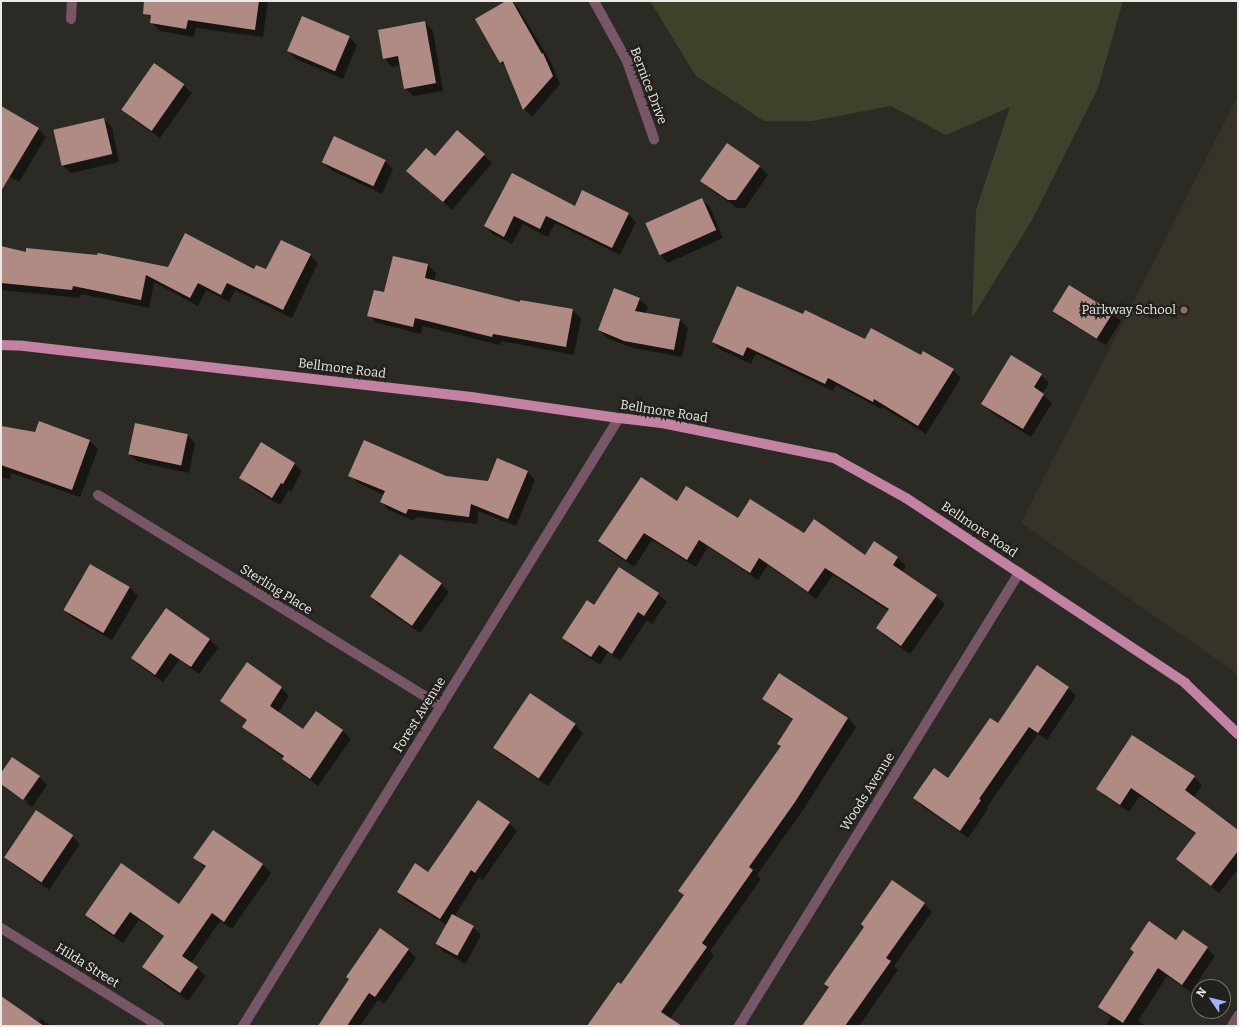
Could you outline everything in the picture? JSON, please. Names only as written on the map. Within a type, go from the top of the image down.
[{"type":"main road","name":"Bellmore Road","points":[[1,345],[24,346],[456,395],[619,418],[662,422],[834,458],[906,498],[1184,683],[1238,734]]},
{"type":"street","points":[[71,19],[72,1]]},
{"type":"street","name":"Bernice Drive","points":[[594,1],[627,61],[654,139]]},
{"type":"street","name":"Forest Avenue","points":[[243,1026],[619,418]]},
{"type":"street","name":"Sterling Place","points":[[98,495],[441,706]]},
{"type":"street","name":"Woods Avenue","points":[[738,1026],[1019,573]]},
{"type":"street","name":"Hilda Street","points":[[1,928],[159,1026]]},
{"type":"street","points":[[1232,1026],[1238,1016]]},
{"type":"shaded area","name":"Parkway School","points":[[1238,96],[1238,677],[1232,670],[1021,523]]},
{"type":"green space","points":[[650,1],[1123,1],[1098,88],[1032,220],[972,318],[976,210],[1010,107],[946,135],[891,106],[812,121],[764,121],[696,76]]},
{"type":"building","points":[[144,1],[259,1],[255,30],[188,20],[186,29],[150,23],[151,15],[143,14]]},
{"type":"building","points":[[506,1],[512,1],[542,54],[543,53],[553,76],[523,110],[503,61],[500,63],[475,19]]},
{"type":"building","points":[[302,16],[350,36],[335,71],[287,51]]},
{"type":"building","points":[[425,21],[436,83],[404,89],[398,56],[383,59],[378,30]]},
{"type":"building","points":[[154,63],[184,84],[152,131],[121,110]]},
{"type":"building","points":[[1,106],[39,128],[1,191]]},
{"type":"building","points":[[104,118],[112,154],[62,166],[53,130]]},
{"type":"building","points":[[457,130],[485,154],[443,202],[406,171],[426,148],[435,156]]},
{"type":"building","points":[[334,136],[386,160],[373,186],[322,162]]},
{"type":"building","points":[[727,143],[760,166],[736,200],[728,200],[700,181]]},
{"type":"building","points":[[512,173],[575,206],[582,190],[629,213],[612,248],[546,216],[540,229],[514,216],[504,237],[484,226]]},
{"type":"building","points":[[702,198],[716,230],[660,255],[645,223]]},
{"type":"building","points":[[185,233],[254,269],[256,265],[266,269],[281,240],[311,254],[283,310],[227,283],[221,295],[198,283],[190,298],[146,275],[141,300],[73,286],[72,290],[1,283],[1,246],[26,252],[26,248],[97,255],[98,253],[168,267]]},
{"type":"building","points":[[393,256],[428,264],[425,278],[520,302],[520,300],[573,309],[566,347],[493,334],[492,337],[415,318],[413,327],[367,316],[374,290],[384,292]]},
{"type":"building","points":[[1069,285],[1113,313],[1097,339],[1053,311]]},
{"type":"building","points":[[737,286],[803,314],[805,310],[865,339],[871,328],[921,355],[923,351],[954,369],[918,426],[874,399],[873,402],[828,378],[825,384],[747,347],[743,356],[712,342]]},
{"type":"building","points":[[614,288],[640,298],[635,311],[680,319],[674,350],[624,341],[598,330]]},
{"type":"building","points":[[1011,355],[1042,374],[1034,387],[1044,394],[1023,429],[981,404]]},
{"type":"building","points":[[39,421],[90,440],[72,490],[1,465],[1,426],[35,432]]},
{"type":"building","points":[[135,423],[188,434],[181,466],[128,454]]},
{"type":"building","points":[[364,440],[446,476],[488,481],[497,458],[528,471],[508,519],[471,504],[469,517],[408,509],[406,514],[380,502],[385,491],[348,476]]},
{"type":"building","points":[[261,442],[295,463],[283,484],[281,483],[272,498],[239,478]]},
{"type":"building","points":[[641,477],[677,501],[686,486],[738,518],[750,499],[804,533],[814,519],[865,555],[874,541],[898,557],[893,565],[937,595],[901,646],[876,628],[889,609],[825,568],[808,592],[759,558],[750,573],[699,540],[687,560],[644,533],[626,560],[598,541]]},
{"type":"building","points":[[400,554],[442,583],[412,626],[370,597]]},
{"type":"building","points":[[90,564],[130,587],[103,633],[64,610]]},
{"type":"building","points":[[619,567],[659,593],[644,616],[638,612],[612,654],[599,645],[591,657],[562,638],[587,600],[594,605]]},
{"type":"building","points":[[166,608],[210,639],[191,667],[170,653],[155,675],[131,658]]},
{"type":"building","points":[[247,662],[282,687],[270,706],[303,729],[316,711],[343,730],[310,779],[282,759],[284,756],[242,727],[247,720],[220,701]]},
{"type":"building","points":[[1037,665],[1069,687],[1038,733],[1029,727],[979,799],[981,800],[960,831],[913,798],[934,768],[948,778],[990,718],[998,723]]},
{"type":"building","points":[[779,673],[848,718],[795,802],[749,867],[753,870],[702,943],[707,947],[661,1012],[682,1026],[587,1026],[618,982],[621,984],[684,895],[678,891],[781,746],[777,744],[793,719],[762,699]]},
{"type":"building","points":[[530,693],[576,724],[539,778],[493,748]]},
{"type":"building","points":[[1132,735],[1195,776],[1185,790],[1238,830],[1238,851],[1211,886],[1176,859],[1196,833],[1131,788],[1120,805],[1096,789]]},
{"type":"building","points":[[12,757],[40,776],[23,800],[1,784],[1,773]]},
{"type":"building","points":[[478,800],[510,822],[475,873],[471,870],[440,919],[397,892],[415,863],[428,872]]},
{"type":"building","points":[[36,810],[73,835],[41,882],[4,857]]},
{"type":"building","points":[[213,830],[263,864],[224,922],[212,913],[182,956],[198,967],[180,993],[142,967],[164,936],[130,912],[114,935],[85,915],[121,863],[179,904],[206,866],[193,858]]},
{"type":"building","points":[[892,880],[925,903],[886,958],[891,961],[845,1026],[802,1026],[829,987],[824,984],[864,927],[861,924]]},
{"type":"building","points":[[452,914],[474,926],[457,956],[436,944]]},
{"type":"building","points":[[1149,921],[1176,940],[1183,930],[1208,947],[1182,985],[1158,968],[1123,1023],[1098,1007],[1134,952],[1130,949]]},
{"type":"building","points":[[380,928],[409,949],[375,997],[369,993],[347,1026],[318,1026],[349,979],[346,977]]},
{"type":"building","points":[[1,996],[44,1026],[1,1026]]},
{"type":"place","name":"Parkway School","points":[[1184,310]]}]
